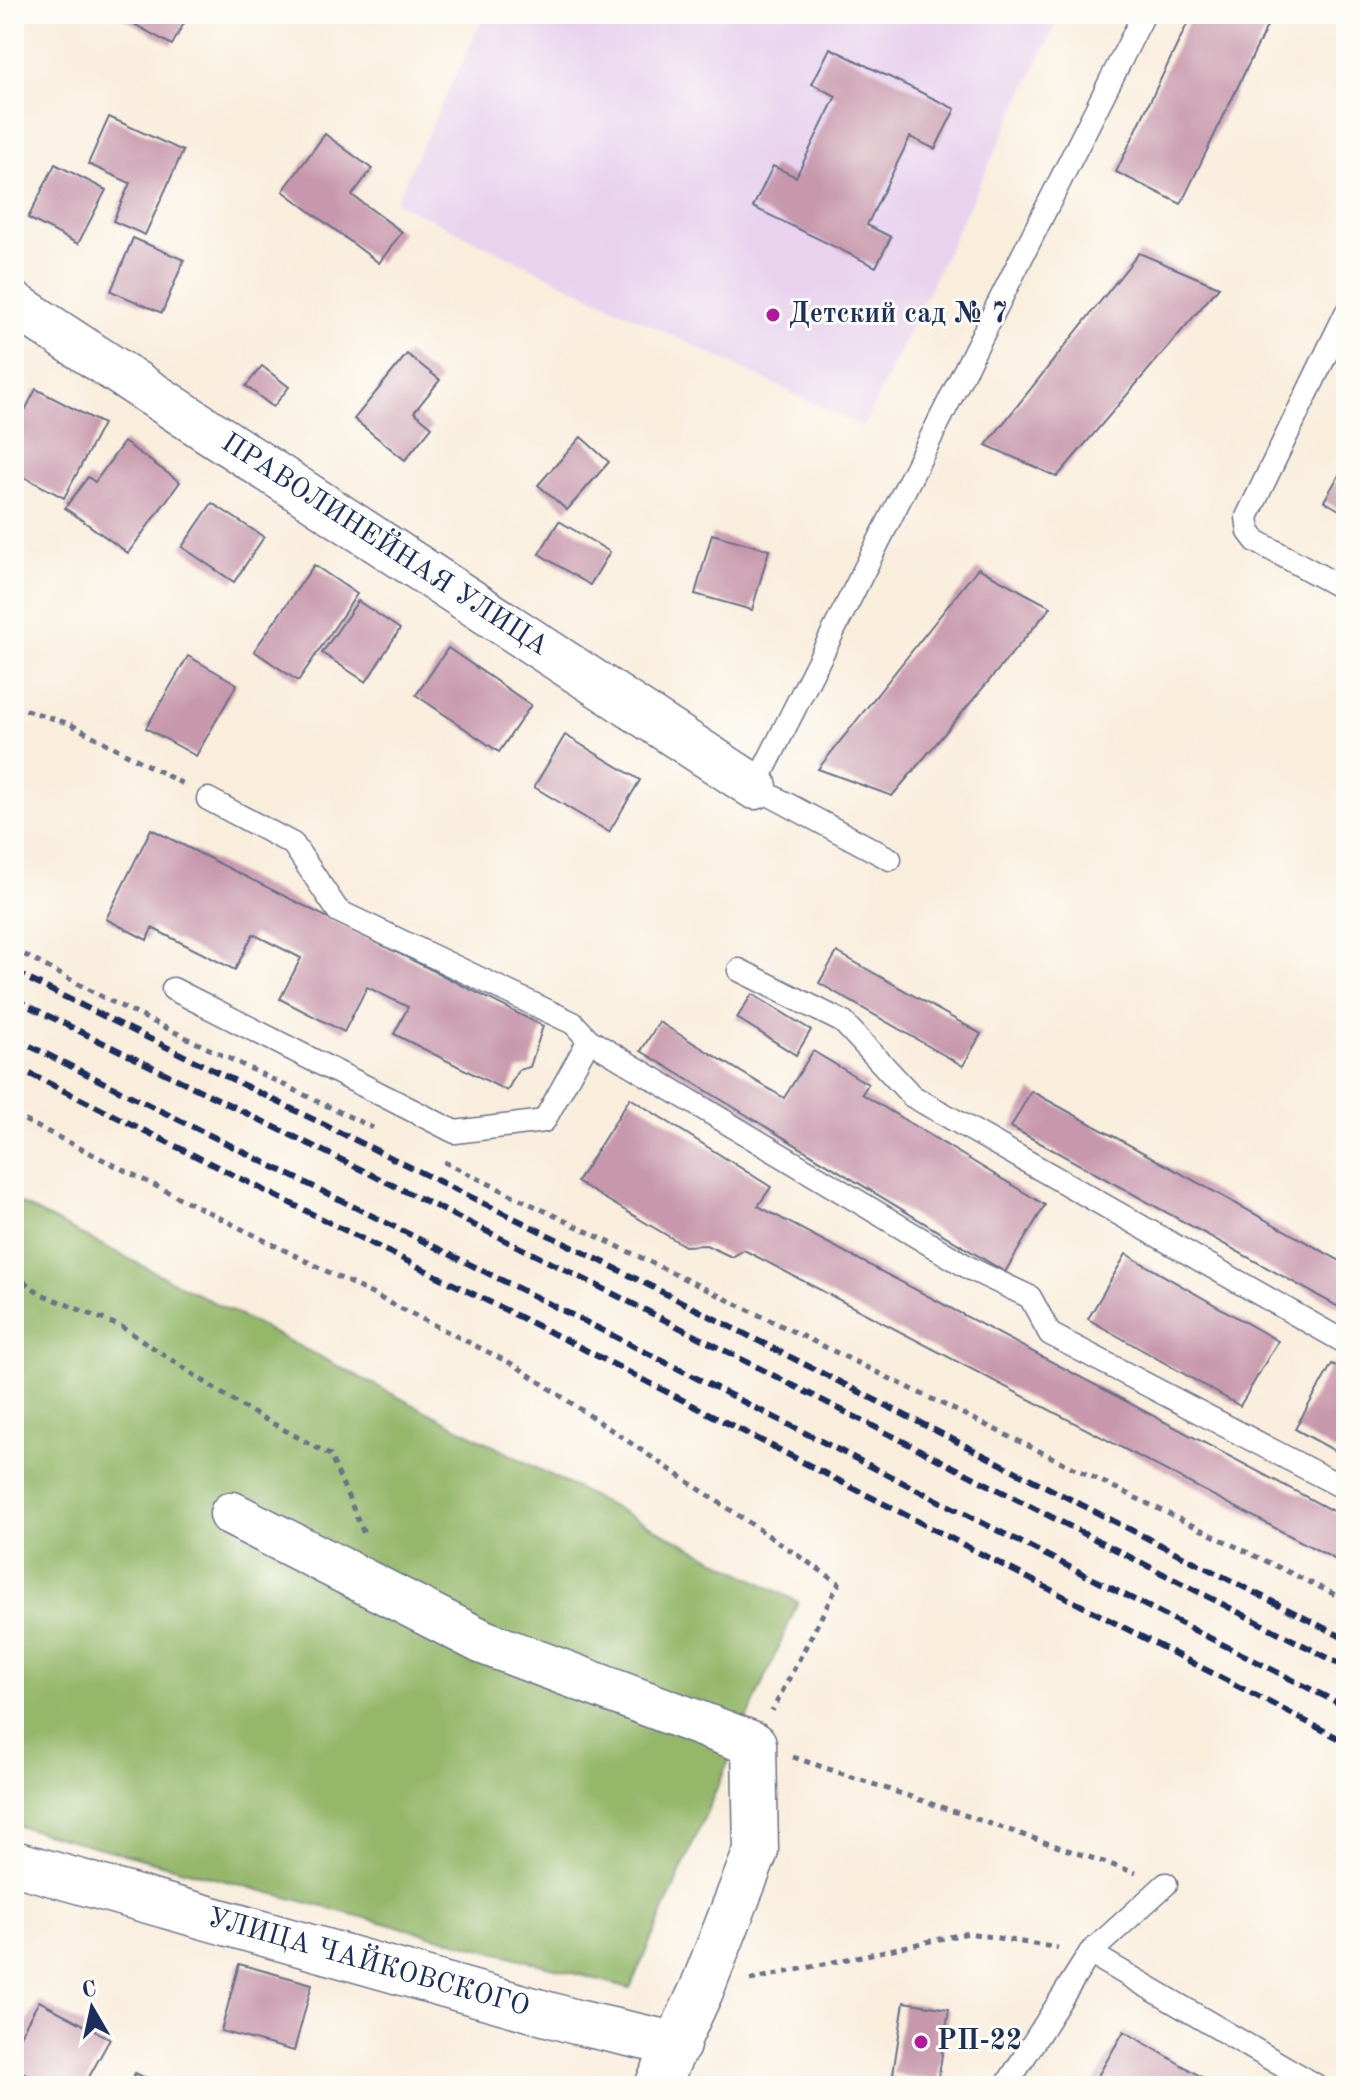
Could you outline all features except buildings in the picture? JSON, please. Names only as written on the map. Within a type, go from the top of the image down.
[{"type":"street","name":"ПРАВОЛИНЕЙНАЯ УЛИЦА","points":[[14,304],[755,787]]},
{"type":"street","points":[[232,1514],[483,1642],[754,1744],[756,1851],[701,1991],[657,2086]]},
{"type":"street","name":"УЛИЦА ЧАЙКОВСКОГО","points":[[14,1863],[576,2022],[678,2045]]},
{"type":"lane","points":[[890,859],[755,787],[1144,14]]},
{"type":"lane","points":[[1346,313],[1247,517],[1249,532],[1256,541],[1346,590]]},
{"type":"lane","points":[[208,799],[293,844],[338,911],[573,1023],[589,1040],[971,1269],[1030,1297],[1050,1334],[1346,1489]]},
{"type":"lane","points":[[739,970],[843,1022],[912,1096],[1346,1343]]},
{"type":"lane","points":[[173,989],[455,1132],[544,1121],[589,1040]]},
{"type":"lane","points":[[1006,2086],[1090,1953],[1166,1884]]},
{"type":"lane","points":[[1090,1953],[1317,2086]]},
{"type":"path","points":[[14,706],[70,724],[208,799]]},
{"type":"path","points":[[14,949],[104,998],[376,1130]]},
{"type":"path","points":[[14,1115],[516,1366],[839,1583],[754,1744],[1166,1884]]},
{"type":"path","points":[[430,1156],[1346,1600]]},
{"type":"path","points":[[14,1274],[41,1294],[122,1327],[241,1406],[330,1455],[367,1539]]},
{"type":"path","points":[[701,1991],[968,1933],[1090,1953]]},
{"type":"shaded area","name":"Детский сад № 7","points":[[485,14],[1061,14],[863,427],[395,202]]},
{"type":"green space","points":[[14,1200],[798,1602],[630,1988],[14,1825]]},
{"type":"railway","points":[[14,972],[607,1264],[1346,1639]]},
{"type":"railway","points":[[14,999],[596,1285],[1346,1667]]},
{"type":"railway","points":[[14,1038],[578,1318],[1346,1707]]},
{"type":"railway","points":[[14,1066],[568,1341],[1346,1742]]},
{"type":"place","name":"Детский сад № 7","points":[[773,315]]},
{"type":"place","name":"РП-22","points":[[921,2042]]}]
